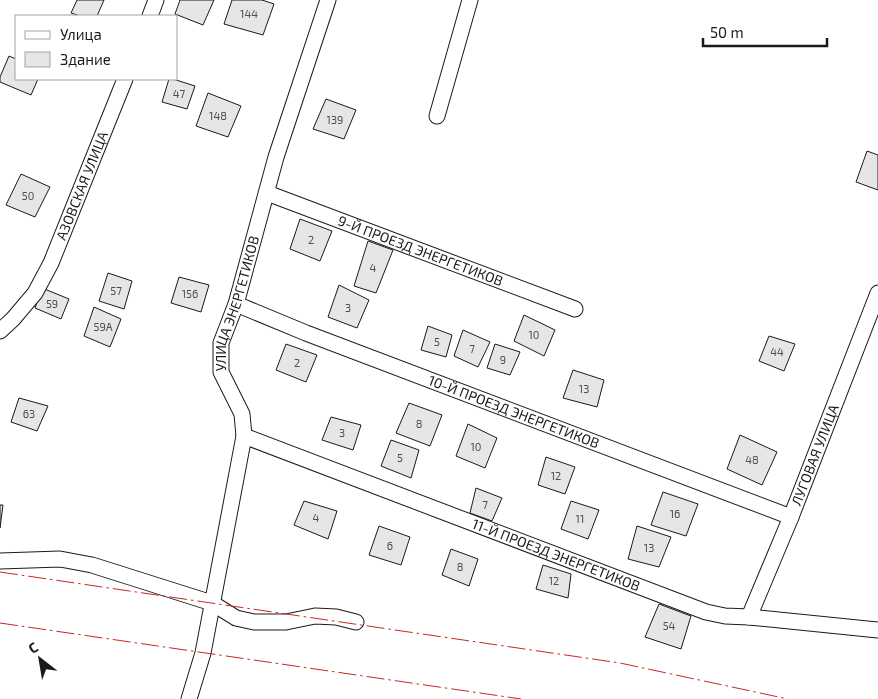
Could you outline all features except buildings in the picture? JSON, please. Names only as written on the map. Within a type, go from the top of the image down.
[{"type":"street","points":[[150,15],[156,0]]},
{"type":"street","name":"УЛИЦА ЭНЕРГЕТИКОВ","points":[[189,699],[203,652],[244,436],[242,414],[221,372],[221,342],[236,304],[276,157],[328,0]]},
{"type":"street","points":[[437,116],[470,0]]},
{"type":"street","name":"АЗОВСКАЯ УЛИЦА","points":[[0,331],[35,293],[51,264],[125,80]]},
{"type":"street","name":"9-Й ПРОЕЗД ЭНЕРГЕТИКОВ","points":[[267,193],[575,309]]},
{"type":"street","name":"ЛУГОВАЯ УЛИЦА","points":[[749,617],[791,517],[878,293]]},
{"type":"street","name":"10-Й ПРОЕЗД ЭНЕРГЕТИКОВ","points":[[236,304],[315,336],[791,517]]},
{"type":"street","name":"11-Й ПРОЕЗД ЭНЕРГЕТИКОВ","points":[[244,436],[706,612],[725,616],[878,630]]},
{"type":"street","points":[[0,561],[60,559],[84,563],[212,603],[236,618],[254,622],[286,622],[315,616],[356,622]]},
{"type":"power","points":[[0,572],[620,663],[788,699]]},
{"type":"power","points":[[0,623],[521,699]]}]
